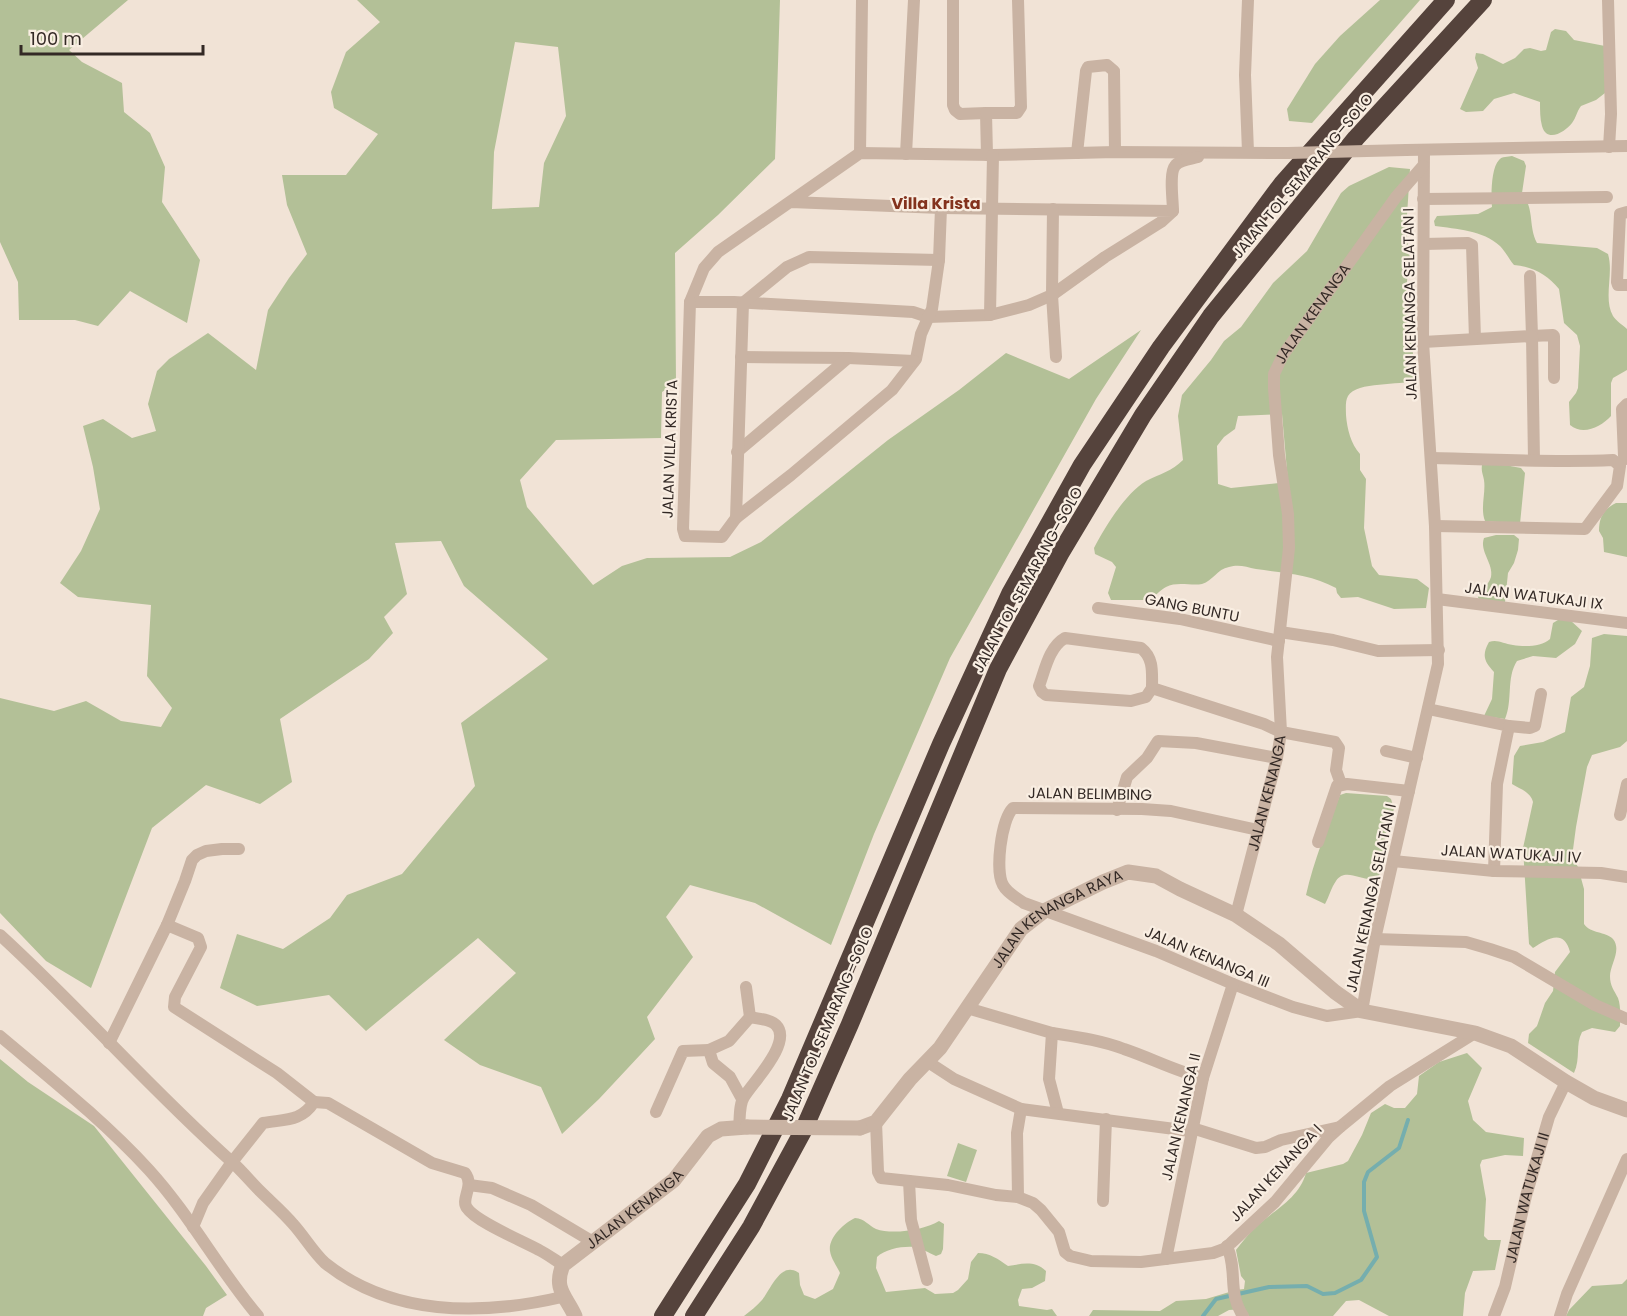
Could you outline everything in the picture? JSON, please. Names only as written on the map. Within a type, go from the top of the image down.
[{"type":"highway","name":"JALAN TOL SEMARANG–SOLO","points":[[663,1316],[747,1184],[790,1099],[941,744],[1000,615],[1082,465],[1161,347],[1282,184],[1446,0]]},
{"type":"highway","name":"JALAN TOL SEMARANG–SOLO","points":[[694,1316],[751,1227],[802,1131],[850,1024],[998,669],[1066,544],[1143,415],[1211,316],[1356,138],[1484,0]]},
{"type":"street","points":[[862,0],[861,153],[990,155],[1115,152],[1288,153],[1617,146],[1611,114],[1608,0]]},
{"type":"street","points":[[906,154],[914,0]]},
{"type":"street","points":[[953,0],[953,105],[960,114],[1017,113],[1021,107],[1018,0]]},
{"type":"street","points":[[1248,0],[1245,75],[1248,152]]},
{"type":"street","points":[[1077,153],[1086,70],[1093,65],[1107,65],[1114,71],[1115,152]]},
{"type":"street","points":[[986,113],[993,207],[990,315]]},
{"type":"street","name":"JALAN KENANGA SELATAN I","points":[[1362,1011],[1375,939],[1438,664],[1435,526],[1424,342],[1424,150]]},
{"type":"street","points":[[690,302],[914,312],[928,317],[990,315],[1012,311],[1052,295],[1105,257],[1161,222],[1173,211],[1172,172],[1174,166],[1189,159],[1229,152]]},
{"type":"street","name":"JALAN VILLA KRISTA","points":[[861,153],[718,252],[704,268],[690,302],[683,529],[685,536],[722,537],[736,518],[892,390],[918,355],[921,334],[932,309],[939,260],[941,208]]},
{"type":"street","name":"JALAN KENANGA","points":[[1236,915],[1277,758],[1281,732],[1277,657],[1289,537],[1279,455],[1274,374],[1283,355],[1389,206],[1423,166]]},
{"type":"street","points":[[1423,200],[1607,197]]},
{"type":"street","points":[[791,202],[941,208],[1173,211]]},
{"type":"street","points":[[1053,208],[1052,295],[1056,357]]},
{"type":"street","points":[[1627,212],[1620,214],[1617,282],[1618,285],[1627,285]]},
{"type":"street","points":[[1424,244],[1468,243],[1472,245],[1475,339]]},
{"type":"street","points":[[736,518],[744,303],[787,267],[809,257],[939,260]]},
{"type":"street","points":[[1530,276],[1534,460]]},
{"type":"street","points":[[1424,342],[1552,334],[1554,336],[1554,378]]},
{"type":"street","points":[[741,357],[914,361]]},
{"type":"street","points":[[737,452],[848,358]]},
{"type":"street","points":[[1627,404],[1622,409],[1624,456],[1627,459]]},
{"type":"street","points":[[1431,458],[1561,462],[1613,460],[1620,466],[1617,486],[1585,529],[1435,526]]},
{"type":"street","name":"JALAN WATUKAJI IX","points":[[1437,599],[1627,623]]},
{"type":"street","name":"GANG BUNTU","points":[[1098,608],[1279,636]]},
{"type":"street","points":[[1279,636],[1333,640],[1378,651],[1439,650]]},
{"type":"street","points":[[1065,638],[1141,648],[1150,660],[1152,688],[1146,697],[1131,700],[1046,695],[1041,693],[1039,686],[1053,650],[1065,638]]},
{"type":"street","points":[[1152,688],[1264,724],[1281,732],[1335,742],[1339,748],[1336,770],[1341,784],[1335,790],[1318,842]]},
{"type":"street","points":[[1428,709],[1509,726],[1530,728],[1535,726],[1541,694]]},
{"type":"street","points":[[1494,871],[1497,784],[1509,726]]},
{"type":"street","points":[[1117,810],[1127,777],[1147,758],[1158,741],[1196,743],[1277,758]]},
{"type":"street","points":[[1386,751],[1416,758]]},
{"type":"street","name":"JALAN KENANGA SELATAN I","points":[[1341,784],[1409,791]]},
{"type":"street","points":[[1620,815],[1627,784]]},
{"type":"street","name":"JALAN BELIMBING","points":[[1044,911],[1024,903],[1006,890],[1000,878],[1001,837],[1007,814],[1013,808],[1171,811],[1258,831]]},
{"type":"street","points":[[109,1043],[167,925],[192,860],[206,851],[239,849]]},
{"type":"street","name":"JALAN WATUKAJI IV","points":[[1393,861],[1494,871],[1601,873],[1627,877]]},
{"type":"street","name":"JALAN KENANGA RAYA","points":[[876,1122],[910,1079],[940,1048],[1021,929],[1044,911],[1128,872],[1156,876],[1236,915],[1279,944],[1335,992],[1362,1011],[1475,1033]]},
{"type":"street","name":"JALAN KENANGA III","points":[[1044,911],[1156,951],[1293,1007],[1327,1016],[1362,1011]]},
{"type":"street","points":[[167,925],[198,938],[201,947],[174,997],[174,1007],[277,1073],[314,1102],[328,1103],[432,1164],[465,1173],[469,1185],[465,1202],[468,1210],[501,1231],[563,1264],[559,1275],[562,1297],[575,1316]]},
{"type":"street","points":[[0,935],[50,980],[109,1043],[293,1223],[323,1262],[349,1284],[379,1300],[429,1312],[446,1313],[531,1305],[562,1297]]},
{"type":"street","points":[[1375,939],[1466,942],[1490,949],[1514,957],[1595,1005],[1627,1019]]},
{"type":"street","name":"JALAN KENANGA II","points":[[1166,1259],[1203,1078],[1233,984]]},
{"type":"street","points":[[656,1112],[683,1051],[709,1050],[729,1041],[750,1017],[746,987]]},
{"type":"street","points":[[967,1008],[1052,1033],[1090,1038],[1127,1049],[1184,1073],[1203,1078]]},
{"type":"street","points":[[742,1099],[769,1065],[780,1038],[778,1027],[773,1023],[750,1017]]},
{"type":"street","points":[[1052,1033],[1049,1079],[1058,1113]]},
{"type":"street","points":[[1475,1033],[1511,1046],[1594,1098],[1627,1110]]},
{"type":"street","name":"JALAN KENANGA I","points":[[876,1122],[881,1178],[948,1185],[1018,1197],[1033,1203],[1059,1232],[1065,1252],[1070,1257],[1091,1261],[1141,1262],[1213,1253],[1227,1246],[1275,1202],[1340,1127],[1390,1086],[1475,1033]]},
{"type":"street","points":[[0,1036],[70,1095],[149,1171],[258,1316]]},
{"type":"street","points":[[709,1050],[713,1063],[730,1077],[742,1099],[743,1128],[860,1128],[876,1122]]},
{"type":"street","name":"JALAN KENANGA I","points":[[928,1062],[954,1078],[1021,1109],[1191,1130],[1256,1148],[1340,1127]]},
{"type":"street","name":"JALAN WATUKAJI II","points":[[1494,1316],[1505,1287],[1526,1196],[1549,1117],[1566,1082]]},
{"type":"street","points":[[193,1227],[203,1203],[263,1123],[299,1117],[308,1112],[314,1102]]},
{"type":"street","points":[[1018,1197],[1017,1133],[1021,1109]]},
{"type":"street","points":[[1103,1202],[1106,1119]]},
{"type":"street","name":"JALAN KENANGA","points":[[563,1264],[674,1180],[708,1136],[722,1129],[743,1128]]},
{"type":"street","points":[[1560,1316],[1567,1294],[1627,1159]]},
{"type":"street","points":[[909,1181],[911,1220],[927,1280]]},
{"type":"street","points":[[469,1185],[492,1188],[531,1205],[593,1242]]},
{"type":"street","points":[[1227,1246],[1232,1257],[1234,1298],[1243,1316]]},
{"type":"green space","points":[[0,0],[128,0],[69,50],[82,62],[122,83],[124,112],[150,133],[165,167],[162,202],[200,260],[187,323],[130,291],[98,326],[75,320],[19,320],[18,282],[0,242]]},
{"type":"green space","points":[[357,0],[780,0],[775,159],[675,253],[676,383],[662,392],[661,438],[556,440],[520,480],[527,507],[593,585],[622,566],[647,558],[730,557],[761,542],[888,440],[959,390],[1006,353],[1069,379],[1141,330],[1096,399],[950,658],[874,834],[831,945],[755,903],[690,885],[666,917],[693,957],[647,1017],[655,1039],[599,1099],[562,1134],[541,1087],[480,1065],[444,1040],[516,973],[478,938],[366,1031],[329,995],[257,1006],[220,988],[237,934],[283,949],[330,918],[347,895],[402,874],[475,786],[461,723],[548,659],[464,586],[441,541],[395,543],[407,594],[384,617],[393,633],[369,659],[280,719],[292,782],[260,804],[206,785],[152,828],[91,988],[46,961],[0,913],[0,698],[54,711],[86,701],[121,721],[161,727],[172,708],[147,676],[151,605],[78,597],[60,583],[81,551],[100,509],[83,426],[103,419],[132,438],[156,431],[148,404],[157,371],[169,359],[208,333],[256,370],[268,310],[307,254],[287,205],[282,175],[346,175],[378,134],[334,108],[331,92],[346,52],[380,22]],"holes":[[[515,42],[558,47],[566,116],[544,163],[539,207],[492,209],[494,152]]]},
{"type":"green space","points":[[1380,0],[1420,0],[1312,123],[1289,121],[1287,109],[1315,64],[1340,36]]},
{"type":"green space","points":[[1555,29],[1566,31],[1574,40],[1605,46],[1605,93],[1596,100],[1581,106],[1569,126],[1557,134],[1548,134],[1542,126],[1540,102],[1514,93],[1494,99],[1483,111],[1466,112],[1460,109],[1478,68],[1476,53],[1503,64],[1515,58],[1524,49],[1546,50],[1551,32]]},
{"type":"green space","points":[[1512,156],[1524,161],[1526,166],[1522,193],[1529,206],[1537,243],[1597,248],[1608,254],[1610,309],[1613,316],[1627,329],[1627,370],[1613,378],[1611,383],[1611,416],[1592,429],[1580,430],[1570,425],[1569,402],[1578,388],[1580,346],[1577,335],[1564,323],[1559,289],[1539,272],[1514,265],[1500,246],[1486,237],[1469,231],[1435,226],[1434,221],[1437,216],[1478,214],[1492,207],[1494,169],[1499,160]]},
{"type":"green space","points":[[1389,167],[1410,169],[1406,231],[1410,259],[1407,302],[1416,380],[1369,386],[1353,391],[1347,398],[1346,415],[1350,436],[1360,454],[1360,470],[1366,479],[1364,528],[1372,566],[1379,575],[1417,579],[1429,588],[1426,608],[1394,609],[1358,597],[1341,598],[1336,588],[1317,580],[1239,566],[1225,568],[1202,584],[1170,585],[1147,600],[1111,600],[1108,593],[1116,567],[1112,562],[1095,554],[1094,548],[1116,511],[1138,487],[1170,470],[1183,460],[1178,416],[1182,395],[1224,341],[1241,327],[1273,283],[1307,251],[1341,193],[1349,186]],"holes":[[[1282,414],[1288,482],[1231,488],[1218,484],[1217,446],[1235,429],[1238,416]]]},
{"type":"green space","points":[[1499,464],[1521,468],[1525,473],[1520,524],[1485,521],[1482,465]]},
{"type":"green space","points":[[1616,503],[1627,503],[1627,557],[1604,552],[1603,538],[1599,531],[1603,514]]},
{"type":"green space","points":[[1514,535],[1519,539],[1514,563],[1508,573],[1505,602],[1482,601],[1478,598],[1491,577],[1483,548],[1484,538]]},
{"type":"green space","points":[[1558,620],[1570,620],[1582,631],[1575,644],[1556,658],[1533,656],[1517,661],[1512,675],[1505,719],[1484,716],[1492,699],[1494,672],[1485,658],[1489,642],[1498,641],[1522,646],[1542,644],[1550,639],[1553,623]]},
{"type":"green space","points":[[1604,634],[1627,636],[1627,741],[1620,747],[1592,755],[1587,767],[1572,857],[1578,867],[1584,889],[1584,924],[1590,929],[1610,936],[1615,943],[1616,953],[1610,979],[1619,1001],[1620,1026],[1615,1032],[1592,1028],[1582,1032],[1574,1073],[1528,1043],[1529,1034],[1537,1026],[1545,1003],[1553,991],[1555,972],[1570,952],[1564,940],[1559,938],[1549,939],[1533,948],[1529,944],[1523,848],[1533,802],[1528,793],[1512,784],[1514,756],[1520,746],[1543,742],[1565,732],[1571,697],[1584,687],[1590,666],[1592,638]]},
{"type":"green space","points":[[1346,793],[1387,796],[1391,799],[1394,809],[1386,834],[1384,863],[1378,878],[1367,879],[1350,875],[1340,877],[1334,884],[1325,904],[1306,895],[1335,807],[1340,795]]},
{"type":"green space","points":[[1467,1053],[1482,1068],[1468,1101],[1473,1120],[1486,1132],[1524,1138],[1523,1156],[1505,1155],[1482,1160],[1480,1165],[1486,1199],[1484,1236],[1488,1240],[1501,1240],[1495,1270],[1473,1271],[1465,1293],[1463,1316],[1389,1316],[1359,1300],[1346,1301],[1333,1316],[1249,1316],[1244,1309],[1229,1310],[1218,1316],[1089,1316],[1093,1310],[1160,1311],[1176,1301],[1206,1299],[1244,1289],[1245,1281],[1241,1276],[1236,1250],[1255,1228],[1292,1196],[1303,1182],[1306,1173],[1348,1161],[1371,1113],[1385,1104],[1394,1108],[1405,1108],[1417,1094],[1419,1076],[1439,1062]]},
{"type":"green space","points":[[0,1059],[28,1082],[94,1126],[206,1266],[227,1295],[206,1308],[203,1316],[0,1316]]},
{"type":"green space","points":[[958,1143],[977,1150],[966,1182],[947,1176]]},
{"type":"green space","points":[[855,1218],[876,1229],[891,1232],[917,1229],[939,1221],[944,1224],[941,1254],[936,1256],[917,1248],[905,1247],[889,1250],[877,1257],[876,1268],[886,1292],[925,1288],[935,1294],[953,1293],[968,1279],[971,1262],[978,1253],[982,1253],[1008,1266],[1032,1264],[1046,1271],[1045,1281],[1032,1288],[1022,1289],[1018,1300],[1019,1306],[1052,1309],[1057,1316],[744,1316],[760,1302],[777,1278],[787,1270],[799,1273],[804,1295],[815,1299],[833,1289],[840,1273],[833,1260],[830,1246],[834,1236],[842,1227]]},
{"type":"green space","points":[[1627,1279],[1627,1316],[1566,1316],[1592,1286],[1622,1284]]},
{"type":"waterway","points":[[1203,1316],[1216,1299],[1269,1287],[1307,1286],[1323,1294],[1335,1293],[1361,1280],[1377,1257],[1364,1211],[1364,1182],[1368,1172],[1399,1148],[1408,1120]]},
{"type":"district","name":"Villa Krista","points":[[936,203]]}]
